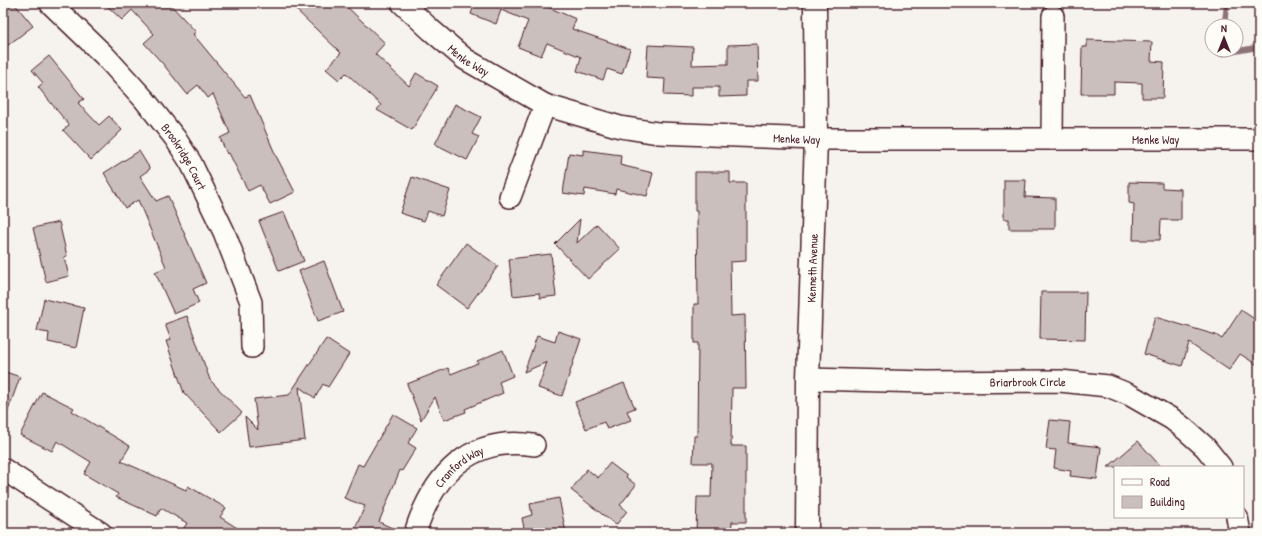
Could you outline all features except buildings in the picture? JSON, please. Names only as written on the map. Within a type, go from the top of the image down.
[{"type":"main road","name":"Kenneth Avenue","points":[[807,533],[808,379],[816,139],[815,3]]},
{"type":"street","name":"Brookridge Court","points":[[50,3],[104,55],[144,99],[175,138],[191,163],[224,232],[251,302],[252,347]]},
{"type":"street","name":"Menke Way","points":[[402,3],[465,59],[545,105],[620,128],[658,132],[816,139],[1259,139]]},
{"type":"street","points":[[1052,139],[1053,16]]},
{"type":"street","points":[[510,197],[545,105]]},
{"type":"street","name":"Briarbrook Circle","points":[[808,379],[926,382],[1060,381],[1108,386],[1136,398],[1177,423],[1205,447],[1219,466]]},
{"type":"street","name":"Cranford Way","points":[[415,533],[418,522],[433,491],[448,472],[458,463],[469,455],[494,445],[521,443],[534,445]]},
{"type":"street","points":[[3,469],[101,533]]},
{"type":"street","points":[[1237,518],[1240,533]]},
{"type":"waterway","points":[[1225,18],[1227,3]]},
{"type":"waterway","points":[[1244,50],[1259,47]]}]
